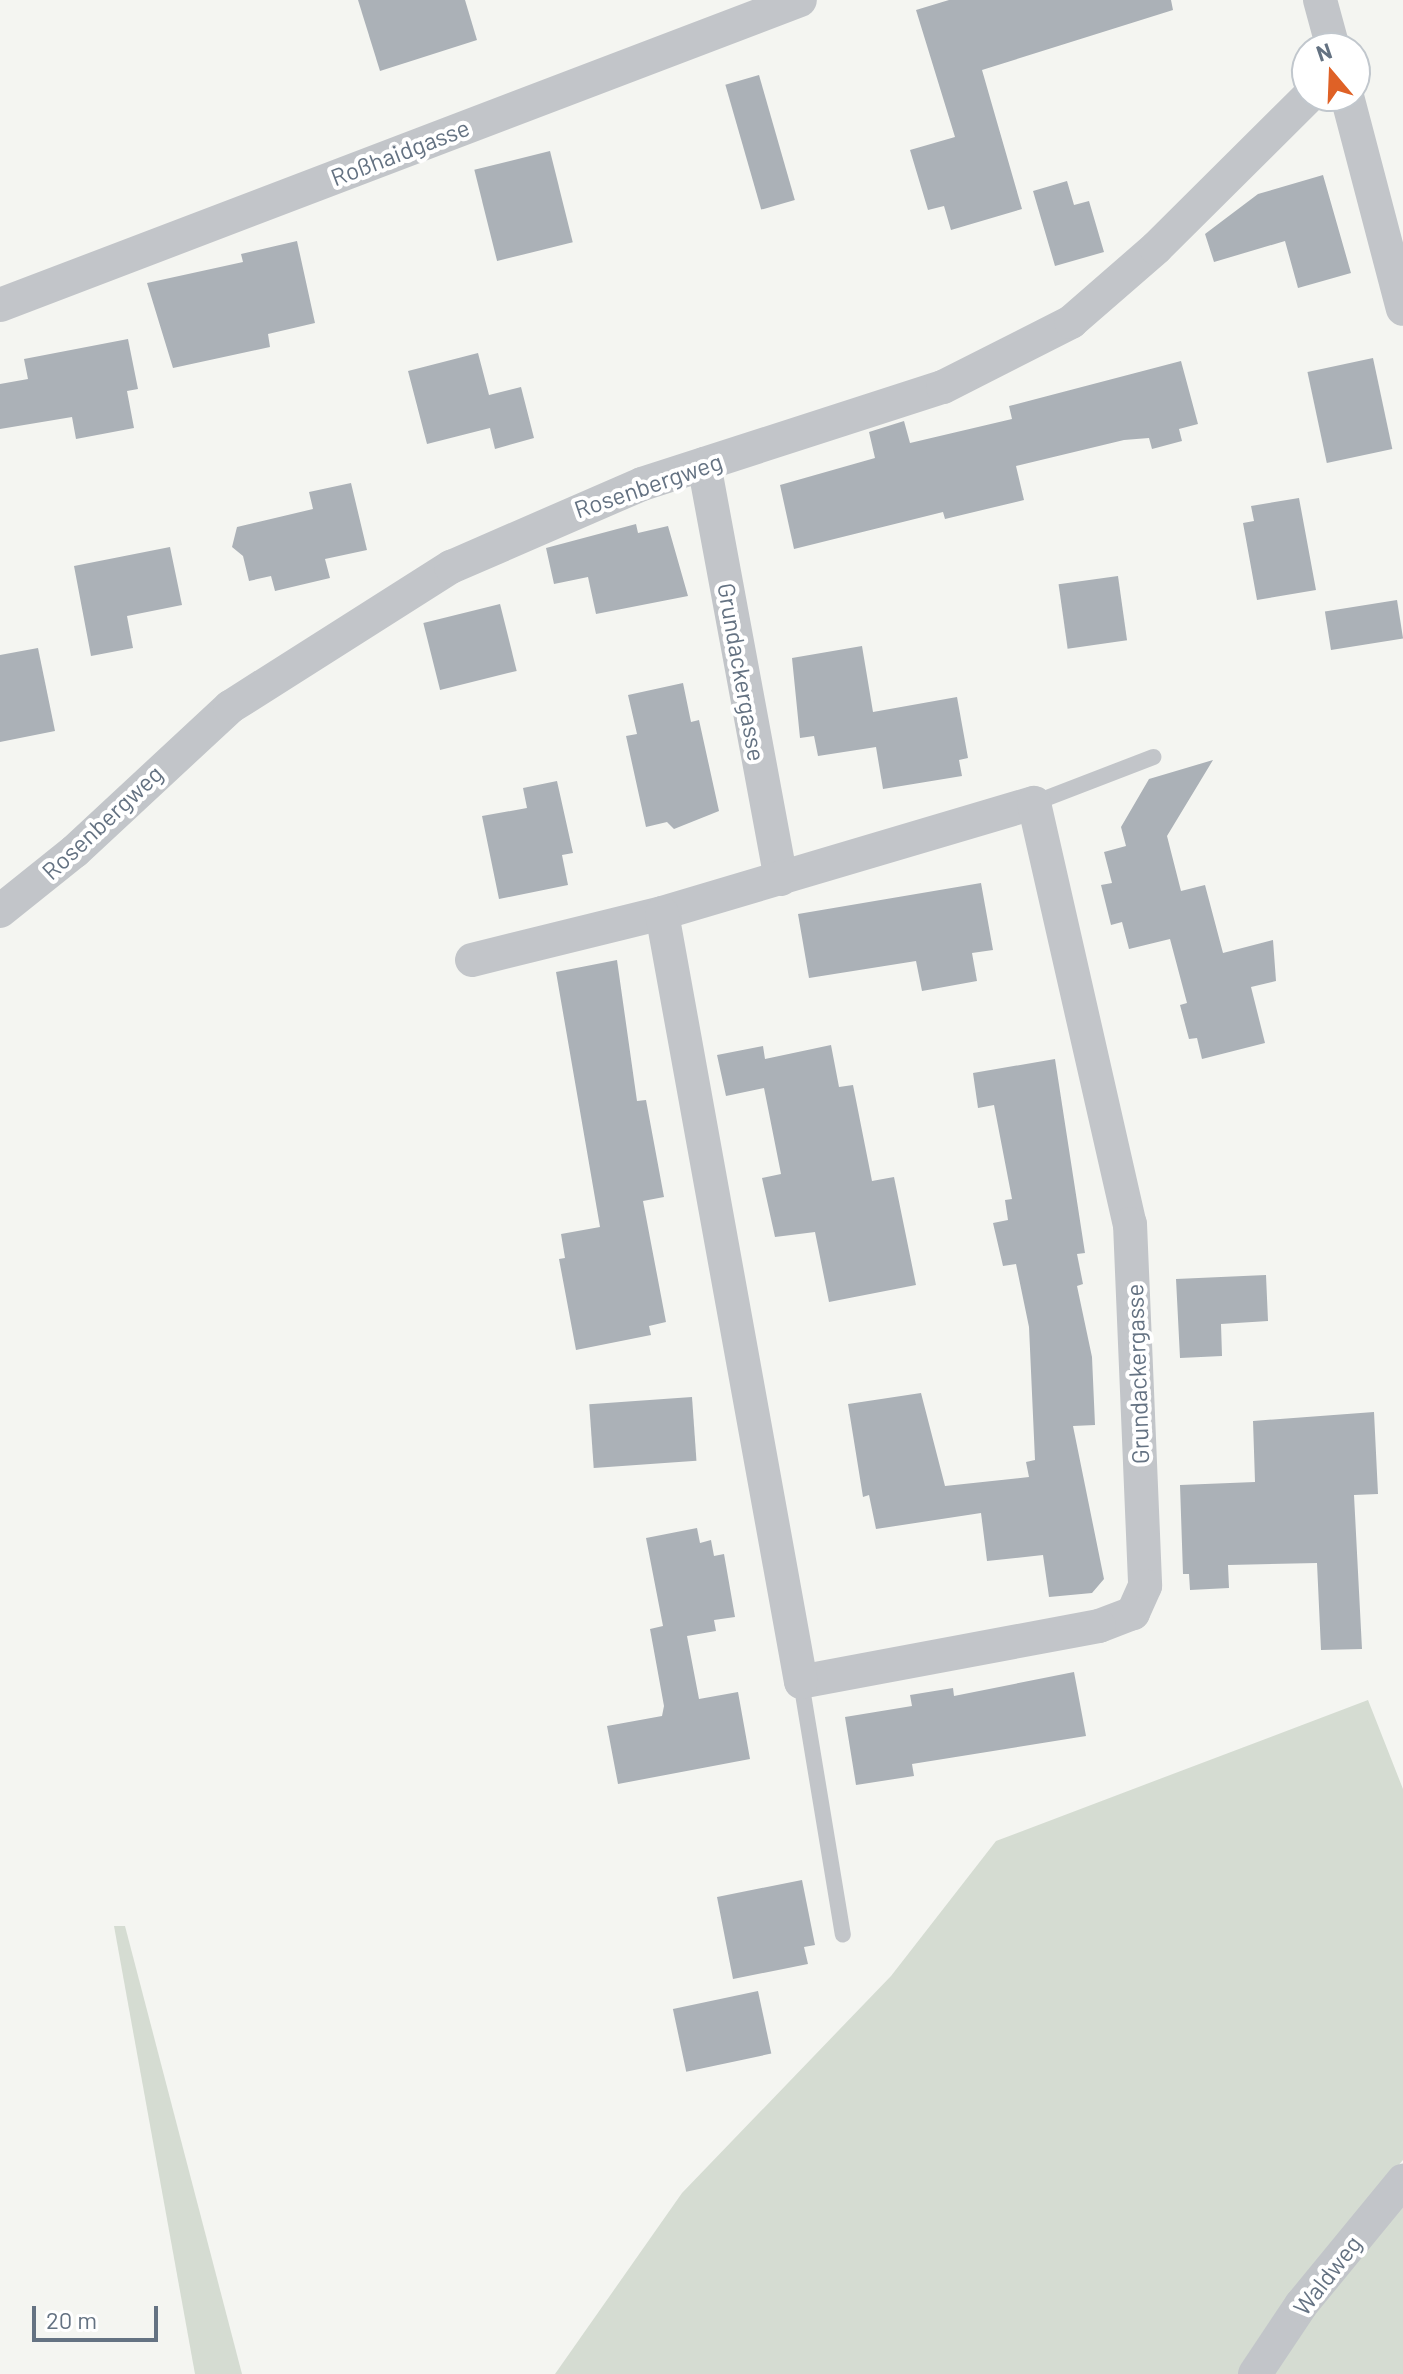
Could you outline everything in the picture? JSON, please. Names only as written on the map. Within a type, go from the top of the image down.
[{"type":"street","name":"Roßhaidgasse","points":[[0,305],[800,0]]},
{"type":"street","points":[[1320,0],[1329,32]]},
{"type":"street","name":"Rosenbergweg","points":[[0,911],[75,851],[204,728],[322,644],[500,543],[704,464],[943,387],[1071,322],[1156,248],[1293,112]]},
{"type":"street","points":[[1351,112],[1403,309]]},
{"type":"street","name":"Grundackergasse","points":[[704,464],[781,879]]},
{"type":"street","points":[[472,960],[662,913],[1034,803]]},
{"type":"street","name":"Grundackergasse","points":[[801,1682],[1099,1626],[1133,1613],[1144,1595],[1130,1224],[1034,803]]},
{"type":"street","points":[[662,913],[801,1682]]},
{"type":"street","name":"Waldweg","points":[[1255,2374],[1301,2305],[1403,2181]]},
{"type":"lane","points":[[1034,803],[1153,757]]},
{"type":"lane","points":[[801,1682],[843,1935]]},
{"type":"shaded area","points":[[1368,1700],[1403,1789],[1403,2160],[1291,2293],[1403,2205],[1403,2374],[555,2374],[682,2193],[891,1976],[996,1841]]},
{"type":"shaded area","points":[[114,1926],[125,1926],[242,2374],[195,2374]]},
{"type":"building","points":[[358,0],[465,0],[477,40],[380,71]]},
{"type":"building","points":[[949,0],[1171,0],[1173,10],[982,70],[1022,209],[951,230],[944,206],[928,210],[910,150],[955,137],[916,10]]},
{"type":"building","points":[[759,75],[795,200],[761,210],[725,85]]},
{"type":"building","points":[[550,151],[573,242],[497,261],[474,170]]},
{"type":"building","points":[[1323,175],[1351,273],[1298,288],[1285,241],[1214,262],[1205,234],[1258,194]]},
{"type":"building","points":[[1067,181],[1074,205],[1089,201],[1104,252],[1055,266],[1033,191]]},
{"type":"building","points":[[297,241],[315,323],[268,334],[270,347],[173,368],[147,283],[243,262],[241,254]]},
{"type":"building","points":[[128,339],[138,389],[127,391],[134,428],[76,439],[72,417],[0,429],[0,384],[28,379],[24,359]]},
{"type":"building","points":[[478,353],[489,395],[521,387],[534,438],[495,449],[490,428],[427,444],[408,371]]},
{"type":"building","points":[[1373,358],[1392,449],[1327,463],[1307,372]]},
{"type":"building","points":[[1181,361],[1198,424],[1179,429],[1182,441],[1152,449],[1149,438],[1124,440],[1016,466],[1024,500],[945,519],[943,512],[794,549],[780,485],[875,458],[869,432],[904,421],[910,443],[1012,419],[1009,406]]},
{"type":"building","points":[[351,483],[367,550],[325,559],[330,578],[275,591],[271,576],[249,581],[243,556],[232,547],[237,527],[313,509],[309,492]]},
{"type":"building","points":[[1299,498],[1316,590],[1257,600],[1243,523],[1254,521],[1251,506]]},
{"type":"building","points":[[636,524],[638,533],[668,526],[688,596],[596,614],[588,577],[554,584],[546,548]]},
{"type":"building","points":[[170,547],[182,605],[127,616],[133,648],[91,656],[74,566]]},
{"type":"building","points":[[1118,576],[1127,640],[1068,649],[1059,584]]},
{"type":"building","points":[[1397,600],[1403,639],[1331,650],[1325,611]]},
{"type":"building","points":[[500,604],[517,671],[440,690],[423,623]]},
{"type":"building","points":[[862,646],[873,712],[957,697],[968,758],[959,760],[962,776],[883,789],[876,747],[818,756],[814,736],[800,738],[792,658]]},
{"type":"building","points":[[38,648],[55,731],[0,742],[0,655]]},
{"type":"building","points":[[683,683],[691,722],[699,720],[719,811],[674,829],[667,822],[646,827],[626,736],[637,734],[628,695]]},
{"type":"building","points":[[1213,760],[1167,836],[1181,891],[1205,885],[1223,953],[1273,940],[1276,981],[1251,987],[1265,1043],[1202,1059],[1197,1038],[1189,1039],[1180,1005],[1187,1003],[1170,939],[1129,949],[1122,922],[1111,925],[1101,885],[1112,883],[1104,852],[1126,846],[1121,827],[1149,779]]},
{"type":"building","points":[[557,781],[573,853],[562,855],[568,885],[499,899],[482,816],[527,808],[523,788]]},
{"type":"building","points":[[981,883],[993,950],[972,953],[977,981],[922,991],[916,961],[809,978],[798,914]]},
{"type":"building","points":[[617,960],[637,1101],[646,1100],[664,1197],[643,1201],[666,1322],[649,1326],[651,1335],[576,1350],[559,1259],[565,1258],[561,1234],[600,1227],[556,972]]},
{"type":"building","points":[[831,1045],[839,1087],[853,1085],[872,1181],[894,1177],[916,1285],[829,1302],[815,1232],[775,1237],[762,1178],[781,1174],[764,1088],[726,1096],[717,1055],[763,1046],[765,1059]]},
{"type":"building","points":[[1055,1059],[1085,1253],[1077,1254],[1083,1284],[1077,1286],[1092,1357],[1095,1425],[1073,1426],[1104,1579],[1092,1593],[1049,1597],[1043,1555],[987,1561],[981,1513],[876,1529],[869,1495],[863,1497],[848,1404],[921,1393],[945,1486],[1029,1477],[1026,1462],[1035,1460],[1029,1327],[1016,1264],[1003,1266],[993,1223],[1008,1220],[1005,1200],[1012,1199],[994,1105],[978,1108],[973,1073]]},
{"type":"building","points":[[1266,1275],[1268,1321],[1221,1324],[1222,1356],[1180,1358],[1176,1279]]},
{"type":"building","points":[[692,1397],[696,1461],[594,1468],[589,1404]]},
{"type":"building","points":[[1374,1412],[1378,1494],[1354,1495],[1362,1649],[1321,1650],[1317,1563],[1228,1565],[1229,1588],[1190,1590],[1189,1574],[1183,1574],[1180,1485],[1255,1482],[1253,1421]]},
{"type":"building","points":[[697,1528],[700,1543],[711,1540],[714,1556],[724,1554],[735,1617],[714,1620],[716,1631],[687,1636],[699,1699],[738,1692],[750,1759],[618,1784],[607,1726],[662,1716],[664,1706],[650,1629],[663,1626],[646,1538]]},
{"type":"building","points":[[1074,1672],[1086,1736],[912,1764],[914,1776],[856,1785],[845,1717],[912,1706],[910,1695],[953,1688],[954,1696]]},
{"type":"building","points":[[802,1880],[815,1945],[804,1947],[808,1964],[733,1979],[717,1897]]},
{"type":"building","points":[[758,1991],[771,2054],[686,2072],[673,2009]]}]
